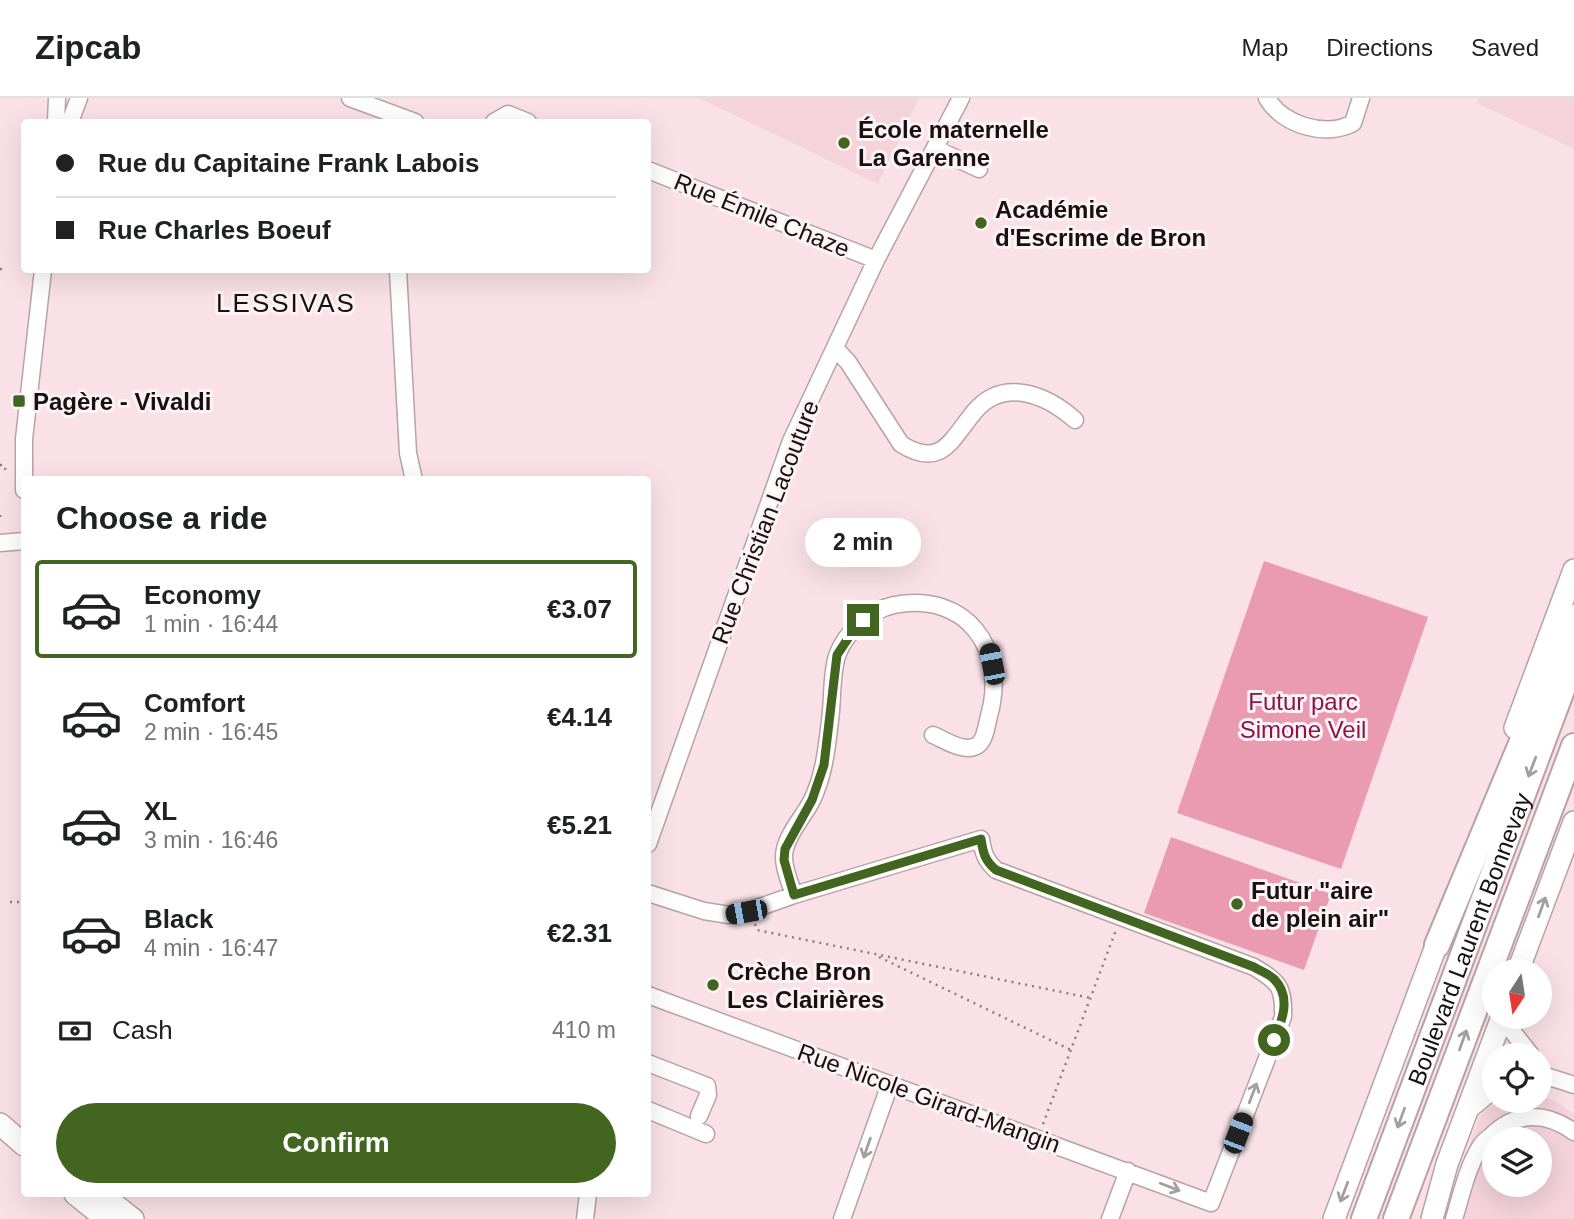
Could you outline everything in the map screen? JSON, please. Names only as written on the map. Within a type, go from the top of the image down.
[{"type":"highway","points":[[1437,945],[1574,617]]},
{"type":"highway","name":"Boulevard Laurent Bonnevay","points":[[1364,1219],[1574,658]]},
{"type":"highway","name":"Boulevard Laurent Bonnevay","points":[[1396,1219],[1574,746]]},
{"type":"main road","points":[[1334,1219],[1574,570]]},
{"type":"main road","points":[[1523,959],[1574,822]]},
{"type":"main road","points":[[1422,1219],[1447,1164],[1497,1029]]},
{"type":"main road","points":[[1433,1219],[1447,1164]]},
{"type":"main road","points":[[79,1197],[106,1219]]},
{"type":"main road","points":[[106,1197],[128,1211]]},
{"type":"street","points":[[55,119],[57,98]]},
{"type":"street","points":[[71,119],[79,98]]},
{"type":"street","points":[[350,98],[392,118]]},
{"type":"street","name":"Rue Christian Lacouture","points":[[651,836],[791,441],[876,260],[961,98]]},
{"type":"street","points":[[1267,98],[1272,107],[1290,119],[1326,131],[1341,130],[1353,123],[1362,98]]},
{"type":"street","points":[[504,112],[521,119]]},
{"type":"street","points":[[936,149],[979,169]]},
{"type":"street","name":"Rue Émile Chaze","points":[[651,171],[876,260]]},
{"type":"street","points":[[24,476],[24,439],[43,273]]},
{"type":"street","points":[[398,273],[408,453],[413,476]]},
{"type":"street","points":[[835,348],[848,362],[901,444],[912,451],[926,455],[944,450],[960,434],[976,409],[993,397],[1008,391],[1031,394],[1061,407],[1075,420]]},
{"type":"street","points":[[0,543],[21,541]]},
{"type":"street","points":[[794,895],[784,860],[785,849],[812,800],[824,765],[837,655],[863,620],[886,607],[914,601],[946,608],[971,623],[989,649],[995,678],[992,705],[983,739],[977,746],[964,748],[933,735]]},
{"type":"street","points":[[651,894],[716,915],[730,915],[981,839],[988,863],[996,870],[1121,917]]},
{"type":"street","name":"Rue Nicole Girard-Mangin","points":[[651,996],[1211,1203],[1283,1017],[1284,996],[1275,980],[1254,967],[1121,917]]},
{"type":"street","points":[[1510,1029],[1522,1043]]},
{"type":"street","points":[[651,1064],[707,1086],[708,1095],[699,1116]]},
{"type":"street","points":[[1552,1078],[1574,1085]]},
{"type":"street","points":[[842,1219],[890,1084]]},
{"type":"street","points":[[1466,1113],[1482,1100]]},
{"type":"street","points":[[651,1111],[706,1134]]},
{"type":"street","points":[[1454,1219],[1480,1146],[1504,1123],[1526,1117],[1550,1119],[1574,1132]]},
{"type":"street","points":[[1110,1219],[1128,1171]]},
{"type":"street","points":[[584,1219],[588,1197]]},
{"type":"path","points":[[0,269],[6,270]]},
{"type":"path","points":[[0,464],[4,465],[7,474]]},
{"type":"path","points":[[10,902],[21,902]]},
{"type":"path","points":[[751,910],[757,930],[1091,998]]},
{"type":"path","points":[[1038,1138],[1121,917]]},
{"type":"path","points":[[874,955],[1071,1050]]},
{"type":"shaded area","name":"École maternelle La Garenne","points":[[699,98],[919,98],[878,184]]},
{"type":"shaded area","points":[[1478,98],[1574,98],[1574,149],[1477,103]]},
{"type":"shaded area","points":[[1552,1100],[1574,1114],[1574,1219],[1445,1219],[1483,1113],[1552,1113]]},
{"type":"green space","name":"Futur parc Simone Veil","points":[[1264,561],[1428,617],[1341,869],[1177,813]]},
{"type":"green space","name":"Futur \"aire de plein air\"","points":[[1171,837],[1331,894],[1304,970],[1144,913]]},
{"type":"place","name":"École maternelle La Garenne","points":[[844,143]]},
{"type":"place","name":"Académie d'Escrime de Bron","points":[[981,223]]},
{"type":"place","name":"Pagère - Vivaldi","points":[[19,401]]},
{"type":"place","name":"Futur \"aire de plein air\"","points":[[1237,904]]},
{"type":"place","name":"Crèche Bron Les Clairières","points":[[713,985]]},
{"type":"district","name":"LESSIVAS","points":[[286,303]]},
{"type":"route","points":[[863,620],[837,655],[824,765],[812,800],[785,849],[784,860],[794,895],[981,839],[988,863],[996,870],[1254,967],[1275,980],[1284,996],[1283,1017],[1274,1040]]}]
